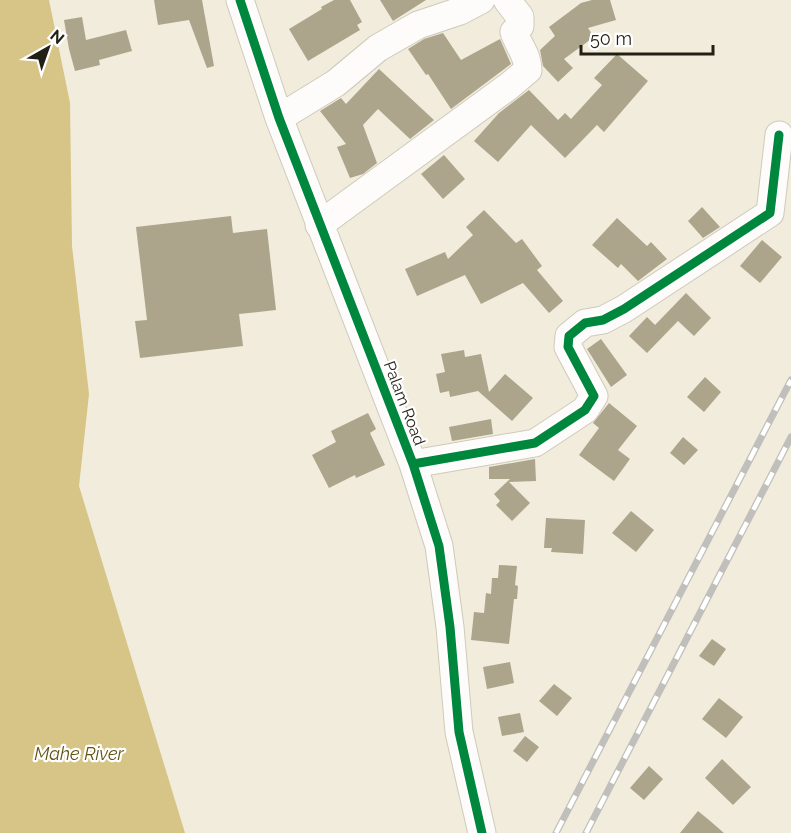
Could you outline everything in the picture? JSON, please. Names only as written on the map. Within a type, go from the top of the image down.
[{"type":"street","name":"Palam Road","points":[[240,0],[279,118],[412,464],[439,546],[450,627],[459,732],[482,833]]},
{"type":"street","points":[[279,118],[336,83],[378,48],[418,25],[460,11],[481,0]]},
{"type":"street","points":[[319,225],[528,70],[528,60],[514,32],[520,26],[520,17],[507,0]]},
{"type":"street","points":[[412,464],[535,443],[585,410],[594,396],[568,347],[569,336],[585,322],[603,320],[624,309],[770,213],[779,135]]},
{"type":"water","name":"Mahe River","points":[[0,0],[49,0],[70,103],[72,246],[89,394],[79,486],[185,833],[0,833]]},
{"type":"building","points":[[154,0],[202,0],[214,66],[207,68],[189,20],[158,25]]},
{"type":"building","points":[[334,0],[350,0],[362,22],[357,25],[360,30],[308,61],[289,29]]},
{"type":"building","points":[[380,0],[426,0],[393,21]]},
{"type":"building","points":[[592,0],[610,0],[616,20],[588,28],[594,37],[564,59],[573,68],[558,82],[543,66],[540,50],[555,36],[549,27],[581,3]]},
{"type":"building","points":[[82,17],[86,40],[126,30],[132,51],[99,60],[100,65],[75,71],[64,20]]},
{"type":"building","points":[[443,33],[461,60],[500,39],[511,64],[451,109],[408,49],[424,39]]},
{"type":"building","points":[[617,54],[648,81],[604,132],[597,125],[565,158],[531,125],[498,162],[474,141],[499,113],[529,90],[558,120],[565,113],[571,119],[602,85],[594,78]]},
{"type":"building","points":[[379,69],[434,120],[410,139],[378,109],[363,125],[377,163],[363,174],[350,178],[337,147],[346,144],[320,111],[341,98],[346,104]]},
{"type":"building","points":[[444,155],[465,179],[443,199],[421,174]]},
{"type":"building","points":[[702,207],[720,227],[703,238],[688,221]]},
{"type":"building","points":[[484,210],[516,243],[522,239],[542,266],[537,270],[563,301],[549,313],[523,283],[481,304],[465,275],[417,296],[405,269],[445,252],[448,259],[473,235],[466,227]]},
{"type":"building","points":[[231,216],[233,233],[267,229],[276,310],[239,314],[243,346],[140,358],[135,321],[147,320],[136,227]]},
{"type":"building","points":[[617,218],[647,246],[651,242],[667,259],[638,281],[621,264],[618,268],[592,245]]},
{"type":"building","points":[[762,240],[782,257],[760,283],[740,266]]},
{"type":"building","points":[[686,293],[711,318],[694,336],[678,321],[647,353],[629,336],[647,317],[655,325]]},
{"type":"building","points":[[601,339],[627,375],[611,387],[587,349]]},
{"type":"building","points":[[464,350],[465,357],[481,354],[489,392],[505,374],[533,398],[512,421],[478,391],[450,397],[449,391],[440,393],[436,374],[445,372],[441,354]]},
{"type":"building","points":[[705,377],[721,392],[704,412],[687,397]]},
{"type":"building","points":[[609,403],[637,426],[618,450],[630,459],[614,481],[579,455],[599,428],[593,423]]},
{"type":"building","points":[[368,413],[376,429],[370,433],[385,465],[356,478],[355,475],[329,488],[312,455],[336,442],[331,431]]},
{"type":"building","points":[[491,419],[493,434],[452,441],[449,427]]},
{"type":"building","points":[[683,437],[698,450],[684,465],[670,453]]},
{"type":"building","points":[[535,459],[536,481],[509,482],[530,503],[512,521],[496,505],[500,501],[494,494],[510,479],[489,479],[489,467]]},
{"type":"building","points":[[631,511],[654,530],[636,552],[612,533]]},
{"type":"building","points":[[546,518],[585,520],[583,554],[551,552],[552,548],[544,548]]},
{"type":"building","points":[[499,565],[517,566],[515,585],[518,586],[517,599],[514,599],[509,644],[471,640],[474,612],[484,613],[486,593],[491,594],[492,578],[498,578]]},
{"type":"building","points":[[712,639],[726,649],[714,666],[699,656]]},
{"type":"building","points":[[510,662],[514,683],[487,689],[483,667]]},
{"type":"building","points":[[554,684],[572,698],[557,716],[539,701]]},
{"type":"building","points":[[719,698],[743,717],[726,738],[702,719]]},
{"type":"building","points":[[520,713],[524,732],[502,736],[498,717]]},
{"type":"building","points":[[525,736],[539,747],[527,762],[513,751]]},
{"type":"building","points":[[722,759],[751,787],[733,805],[705,778]]},
{"type":"building","points":[[649,766],[663,779],[644,800],[630,788]]},
{"type":"building","points":[[698,811],[709,820],[724,833],[680,833]]},
{"type":"railway","points":[[556,833],[791,380]]},
{"type":"railway","points":[[586,833],[791,437]]},
{"type":"cycle path","points":[[240,0],[279,118],[413,464],[439,546],[450,627],[459,732],[482,833]]},
{"type":"cycle path","points":[[413,464],[535,443],[585,410],[594,396],[568,347],[569,336],[585,323],[603,320],[624,309],[770,213],[779,135]]}]
